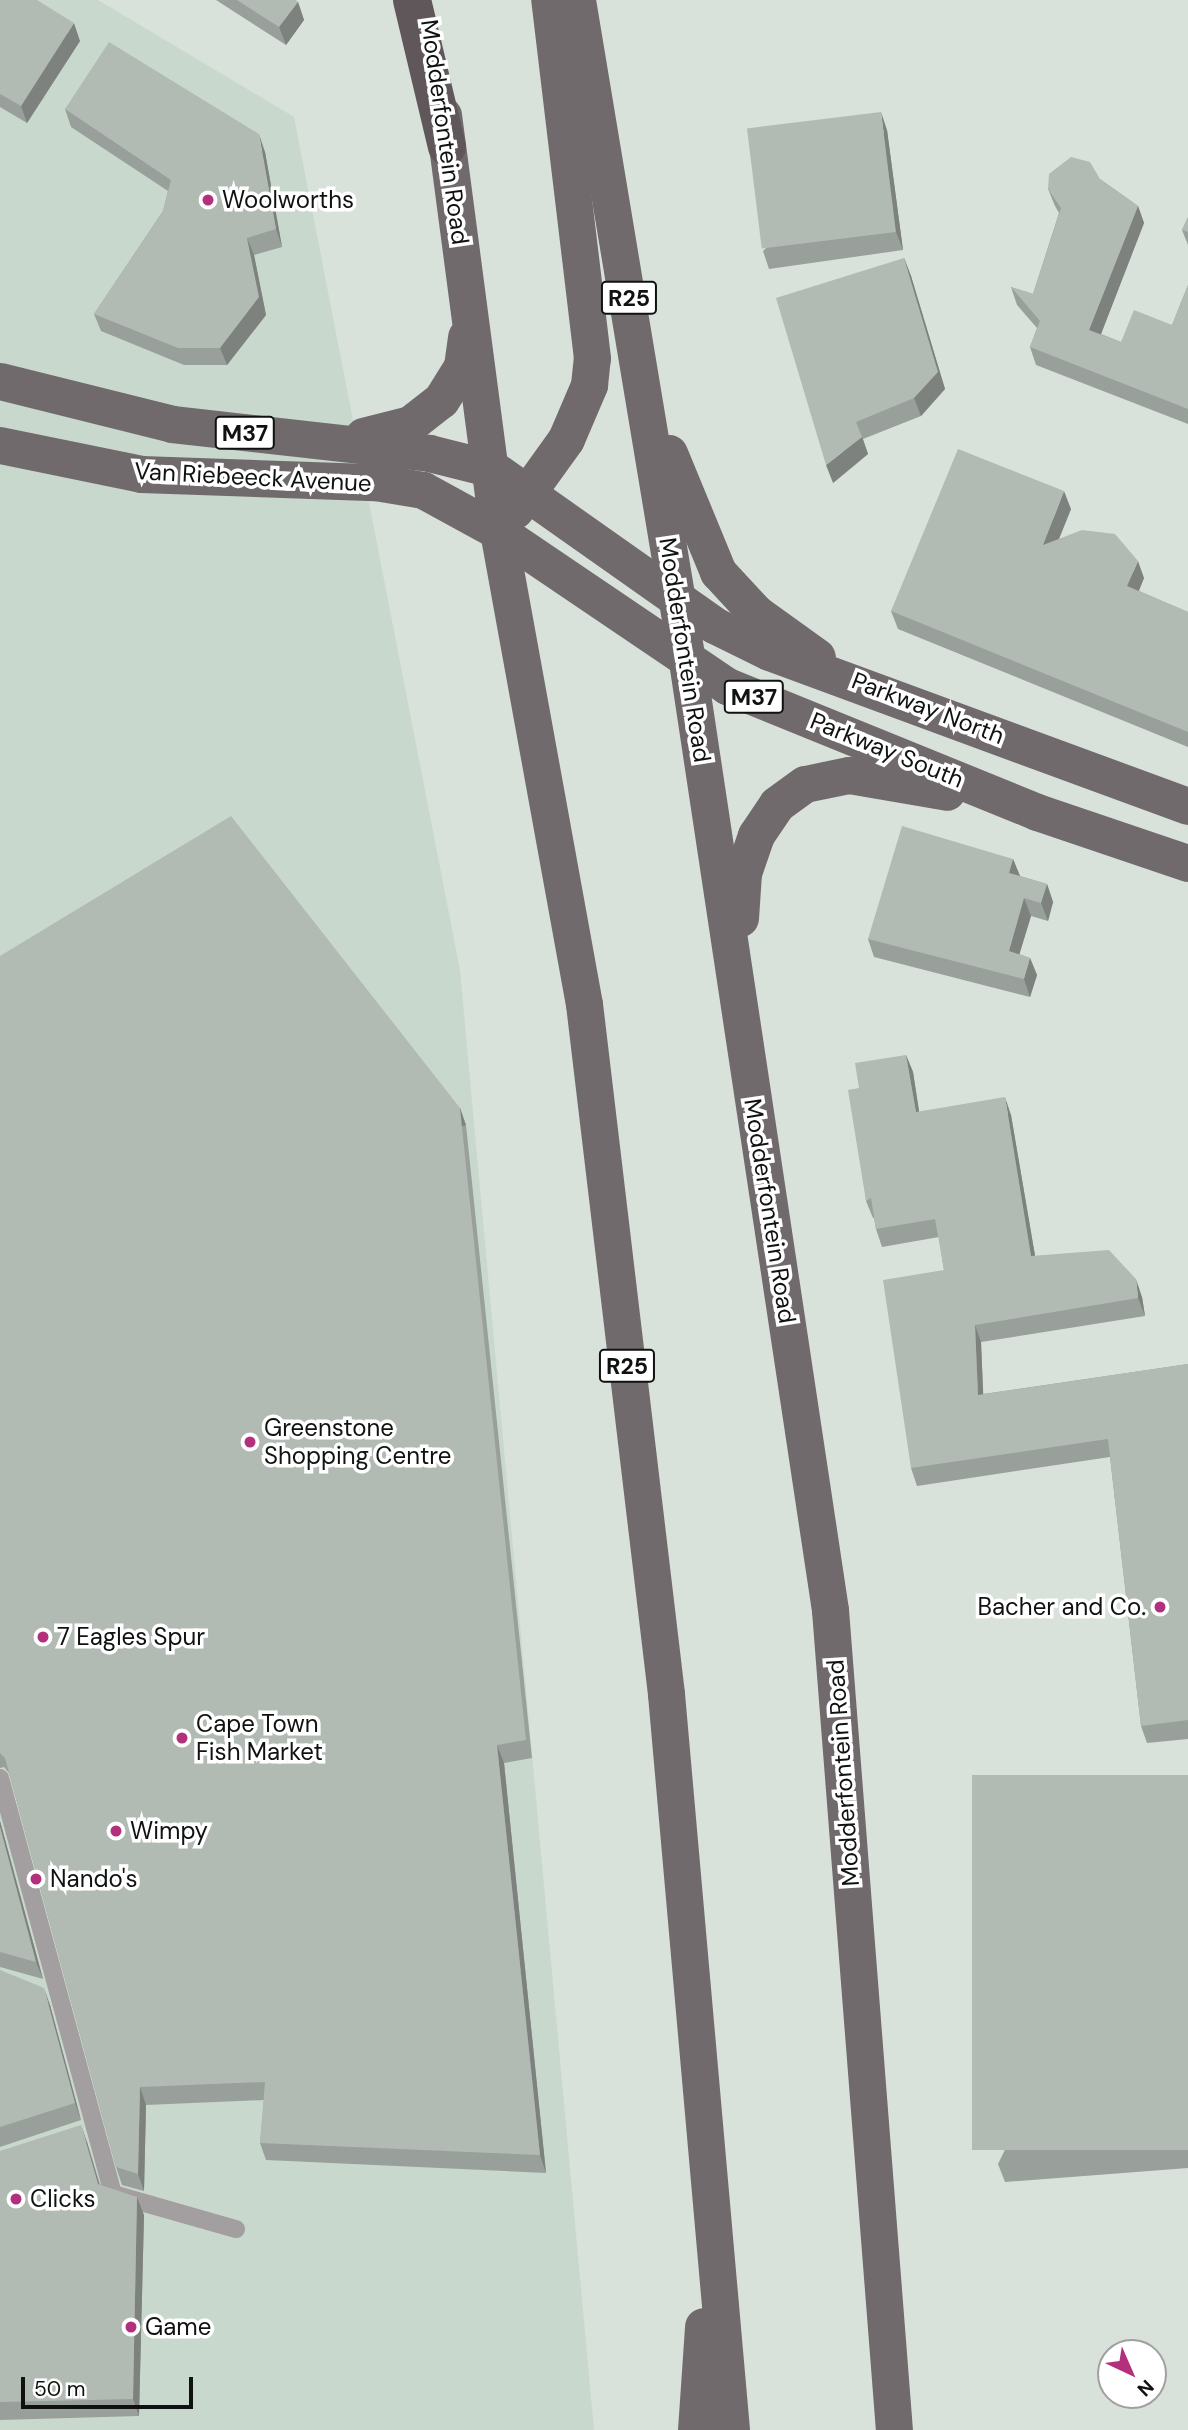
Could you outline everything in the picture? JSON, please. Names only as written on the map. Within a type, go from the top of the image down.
[{"type":"highway","points":[[412,0],[447,147]]},
{"type":"main road","name":"Modderfontein Road","points":[[427,0],[493,469],[498,531],[584,1004],[666,1694],[731,2430]]},
{"type":"main road","points":[[498,531],[566,439],[589,385],[592,358],[549,0]]},
{"type":"main road","name":"Modderfontein Road","points":[[577,0],[677,596],[830,1610],[894,2430]]},
{"type":"main road","points":[[324,442],[398,429],[441,400],[462,366],[469,309]]},
{"type":"main road","name":"Van Riebeeck Avenue","points":[[0,381],[172,424],[429,453],[493,469],[530,490],[677,596]]},
{"type":"main road","points":[[643,383],[718,572],[756,613],[845,677]]},
{"type":"main road","name":"Van Riebeeck Avenue","points":[[0,445],[141,474],[396,485],[423,490],[498,531]]},
{"type":"main road","name":"Parkway South","points":[[498,531],[687,661],[750,696],[1037,812],[1188,863]]},
{"type":"main road","name":"Parkway North","points":[[677,596],[714,625],[769,652],[845,677],[1188,806]]},
{"type":"main road","points":[[759,1136],[740,899],[750,848],[768,815],[805,785],[836,775],[1037,812]]},
{"type":"main road","points":[[696,2430],[710,2193]]},
{"type":"street","points":[[0,1778],[56,1995],[84,2131],[113,2194],[236,2230]]},
{"type":"street","points":[[34,1988],[56,1995]]},
{"type":"shaded area","points":[[0,0],[98,0],[294,117],[460,970],[594,2430],[0,2430]]},
{"type":"building","points":[[0,0],[37,0],[74,23],[21,106],[0,94]]},
{"type":"building","points":[[237,0],[295,0],[298,2],[279,27]]},
{"type":"building","points":[[109,42],[259,134],[276,229],[247,238],[259,297],[220,348],[178,348],[94,314],[163,211],[171,180],[65,109]]},
{"type":"building","points":[[881,112],[896,232],[762,249],[747,128]]},
{"type":"building","points":[[1071,157],[1090,162],[1100,179],[1138,206],[1089,330],[1121,342],[1134,310],[1172,325],[1188,285],[1188,409],[1030,347],[1040,321],[1011,287],[1033,294],[1061,208],[1048,189],[1049,174]]},
{"type":"building","points":[[1188,217],[1188,232],[1182,230]]},
{"type":"building","points":[[904,258],[938,372],[914,398],[856,422],[862,437],[826,465],[776,298]]},
{"type":"building","points":[[958,449],[1064,491],[1043,545],[1082,530],[1115,534],[1138,561],[1127,586],[1188,612],[1188,732],[891,611]]},
{"type":"building","name":"Greenstone Shopping Centre","points":[[231,816],[460,1108],[526,1740],[497,1745],[540,2155],[260,2143],[265,2082],[140,2087],[138,2174],[116,2167],[5,1758],[0,1753],[0,956]]},
{"type":"building","points":[[902,826],[1013,859],[1009,873],[1047,884],[1041,903],[1024,898],[1009,951],[1030,958],[1024,979],[868,939]]},
{"type":"building","points":[[906,1055],[916,1112],[1005,1097],[1031,1256],[1109,1250],[1136,1279],[1138,1298],[975,1325],[978,1395],[1188,1364],[1188,1720],[1141,1726],[1108,1439],[911,1468],[883,1280],[944,1270],[935,1219],[876,1229],[871,1198],[866,1201],[848,1090],[859,1088],[855,1063]]},
{"type":"building","points":[[972,1775],[1188,1775],[1188,2150],[972,2150]]},
{"type":"building","points":[[0,1827],[36,1962],[0,1952]]},
{"type":"building","points":[[0,1970],[44,1988],[75,2103],[0,2127]]},
{"type":"building","points":[[81,2125],[98,2184],[137,2197],[133,2399],[0,2402],[0,2151]]},
{"type":"place","name":"Woolworths","points":[[208,200]]},
{"type":"place","name":"Greenstone Shopping Centre","points":[[250,1442]]},
{"type":"place","name":"Bacher and Co.","points":[[1160,1607]]},
{"type":"place","name":"7 Eagles Spur","points":[[43,1637]]},
{"type":"place","name":"Cape Town Fish Market","points":[[182,1738]]},
{"type":"place","name":"Wimpy","points":[[116,1831]]},
{"type":"place","name":"Nando's","points":[[36,1879]]},
{"type":"place","name":"Clicks","points":[[16,2199]]},
{"type":"place","name":"Game","points":[[131,2327]]}]
